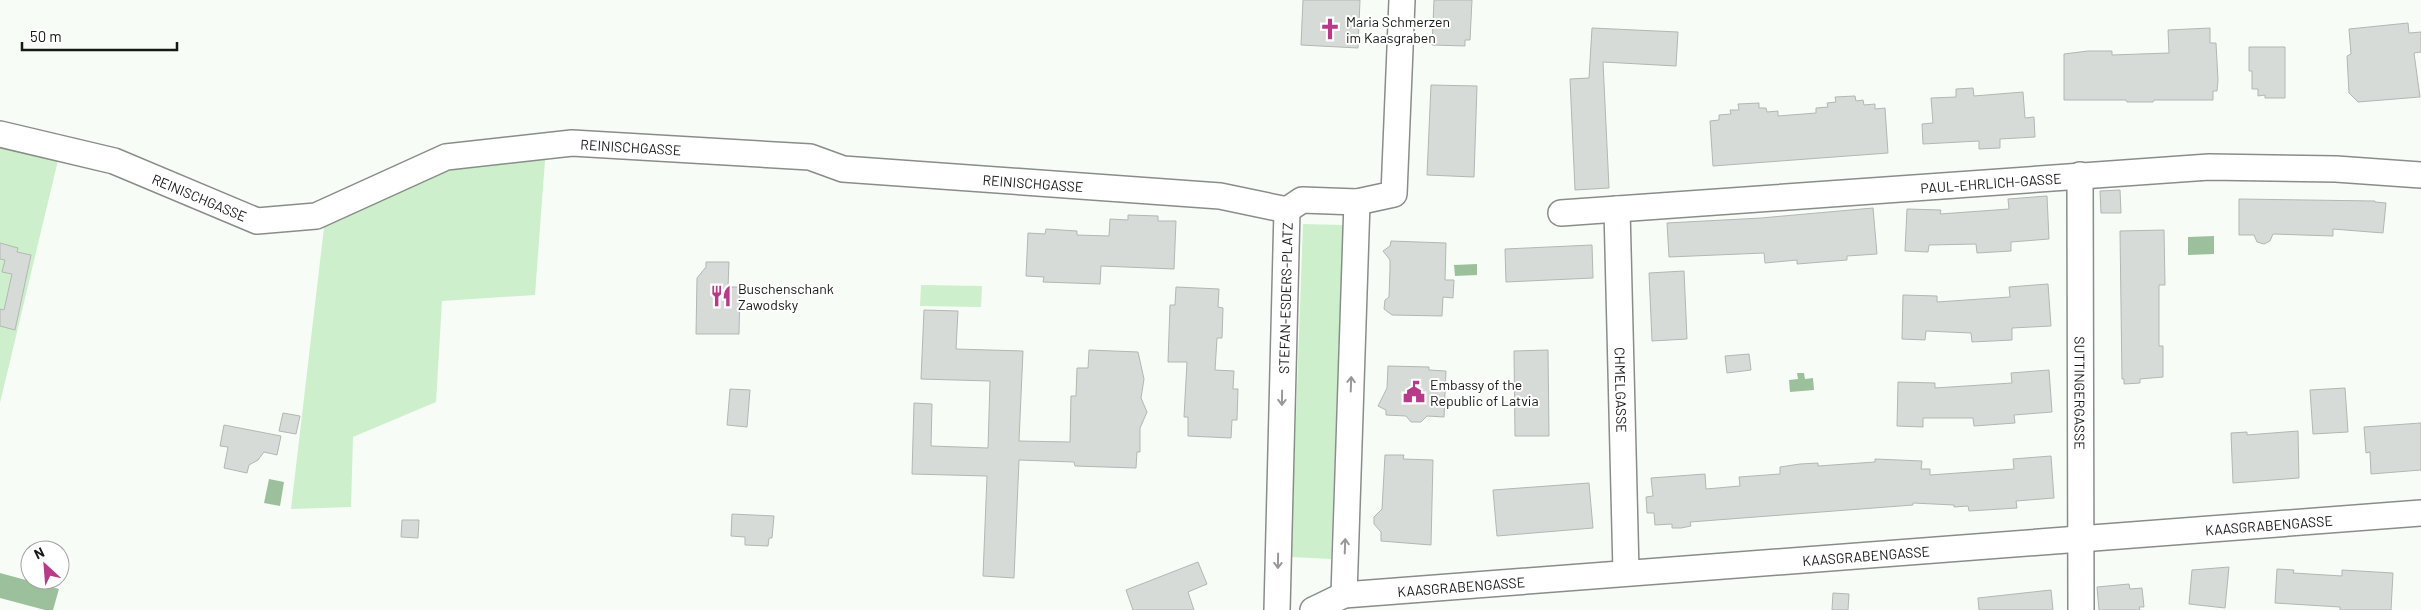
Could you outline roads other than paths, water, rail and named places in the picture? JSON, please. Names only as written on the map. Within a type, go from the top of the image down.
[{"type":"street","name":"STEFAN-ESDERS-PLATZ","points":[[1277,610],[1287,210],[1302,200],[1357,202],[1394,194],[1402,0]]},
{"type":"street","name":"REINISCHGASSE","points":[[0,134],[114,161],[257,221],[316,216],[446,157],[572,143],[810,157],[844,169],[1220,196],[1287,210]]},
{"type":"street","name":"PAUL-EHRLICH-GASSE","points":[[1561,213],[2208,166],[2336,168],[2421,174]]},
{"type":"street","name":"SUTTINGERGASSE","points":[[2080,175],[2081,610]]},
{"type":"street","points":[[1344,595],[1357,202]]},
{"type":"street","name":"CHMELGASSE","points":[[1617,209],[1626,572]]},
{"type":"street","name":"KAASGRABENGASSE","points":[[1313,610],[1344,595],[1626,572],[2421,513]]},
{"type":"place","name":"Maria Schmerzen im Kaasgraben","points":[[1330,29]]},
{"type":"place","name":"Buschenschank Zawodsky","points":[[721,296]]},
{"type":"place","name":"Embassy of the Republic of Latvia","points":[[1414,392]]}]
